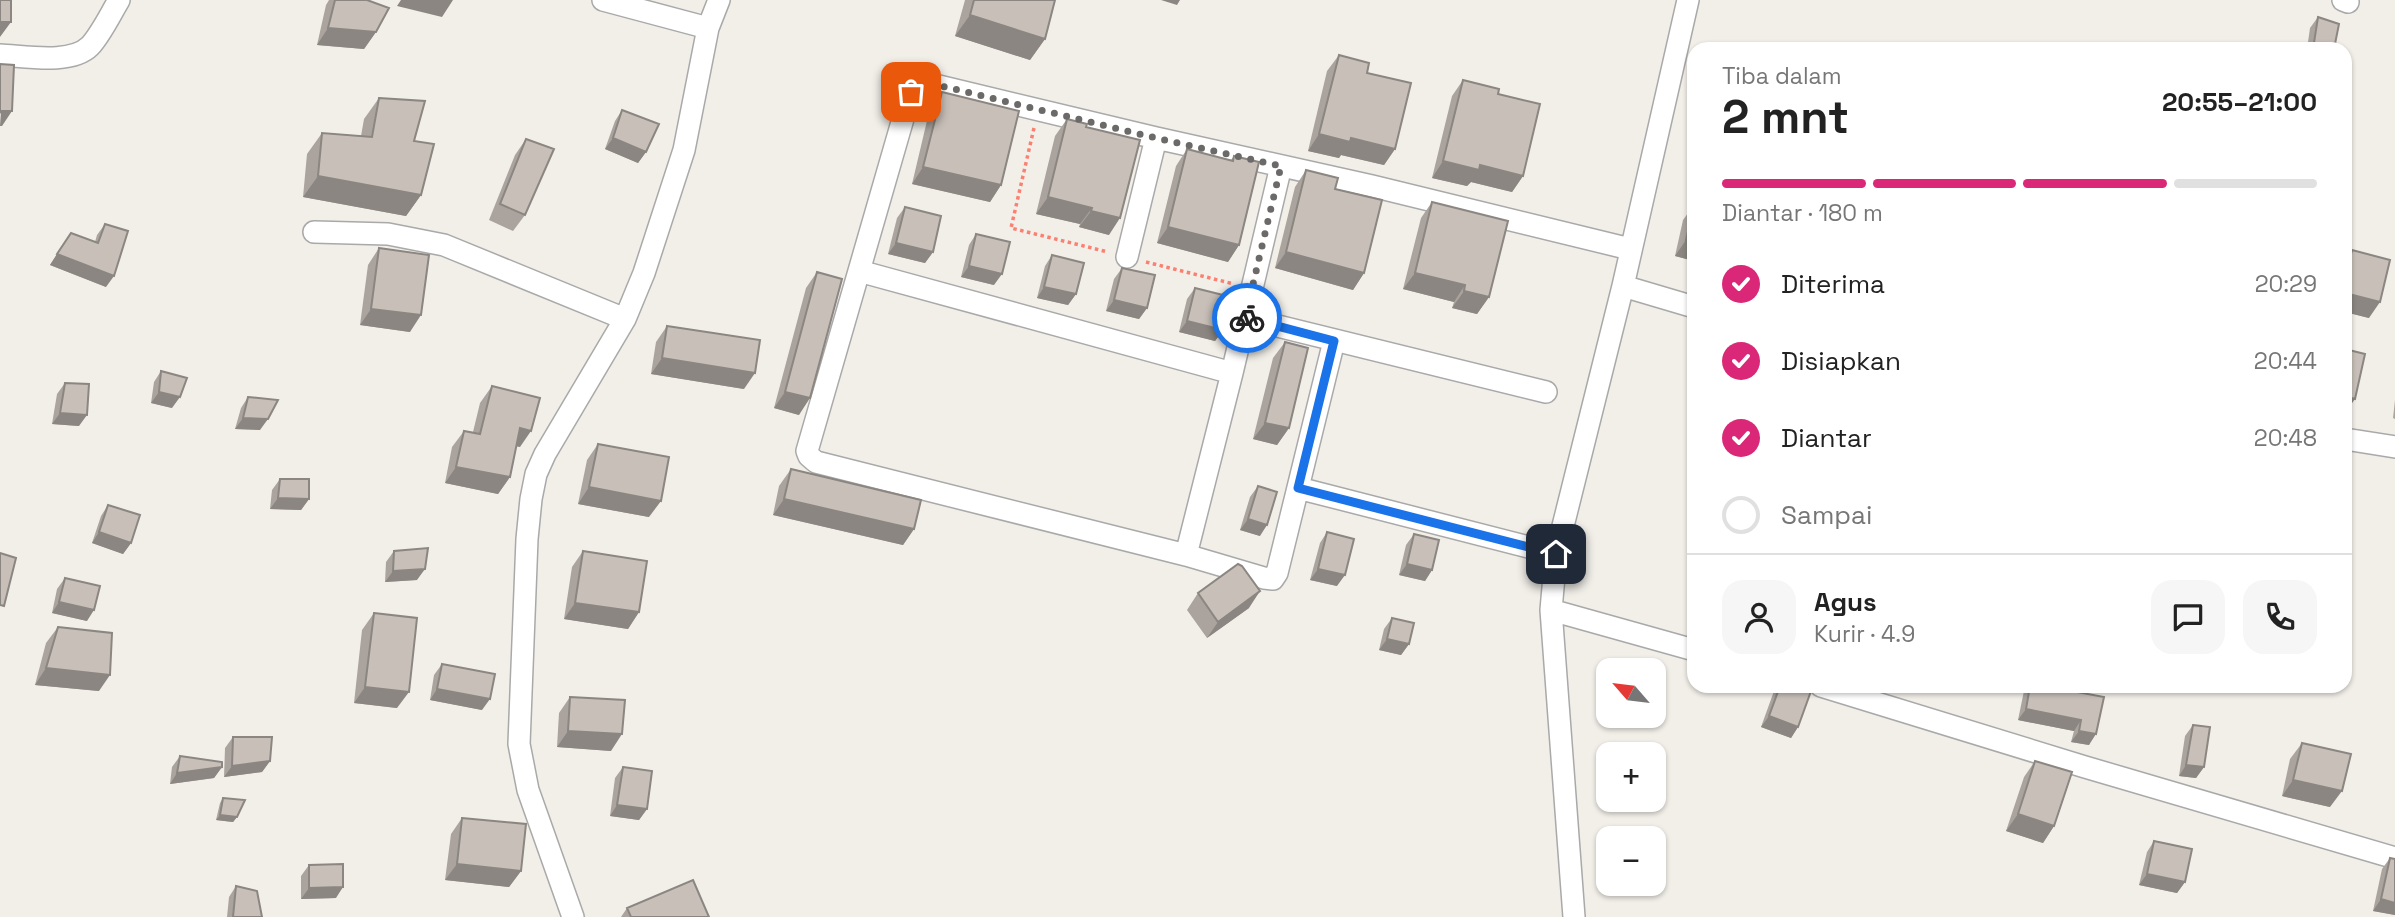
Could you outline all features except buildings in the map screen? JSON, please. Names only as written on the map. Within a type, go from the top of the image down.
[{"type":"street","points":[[0,55],[59,58],[81,53],[90,46],[119,0]]},
{"type":"street","points":[[603,0],[708,29]]},
{"type":"street","points":[[573,917],[528,790],[519,744],[518,716],[531,499],[536,474],[545,454],[625,319],[644,273],[684,150],[708,29],[719,0]]},
{"type":"street","points":[[1574,917],[1551,610],[1556,554],[1623,286],[1688,0]]},
{"type":"street","points":[[1334,341],[1277,573],[1273,579],[811,459],[809,456],[808,446],[911,92],[916,85],[925,82],[1630,249]]},
{"type":"street","points":[[1127,257],[1156,138]]},
{"type":"street","points":[[1186,555],[1281,166]]},
{"type":"street","points":[[314,232],[388,234],[444,245],[625,319]]},
{"type":"street","points":[[859,271],[1232,373]]},
{"type":"street","points":[[1623,286],[1687,305]]},
{"type":"street","points":[[1245,318],[1546,392]]},
{"type":"street","points":[[2352,440],[2395,447]]},
{"type":"street","points":[[1298,488],[1556,554]]},
{"type":"street","points":[[1551,610],[1687,648]]},
{"type":"street","points":[[1844,693],[2395,858]]},
{"type":"path","points":[[1039,109],[1011,228],[1251,288]]},
{"type":"way so far","points":[[911,92],[916,85],[925,82],[1281,166],[1251,288],[1247,318]]},
{"type":"route","points":[[1247,318],[1334,341],[1298,488],[1556,554]]}]
